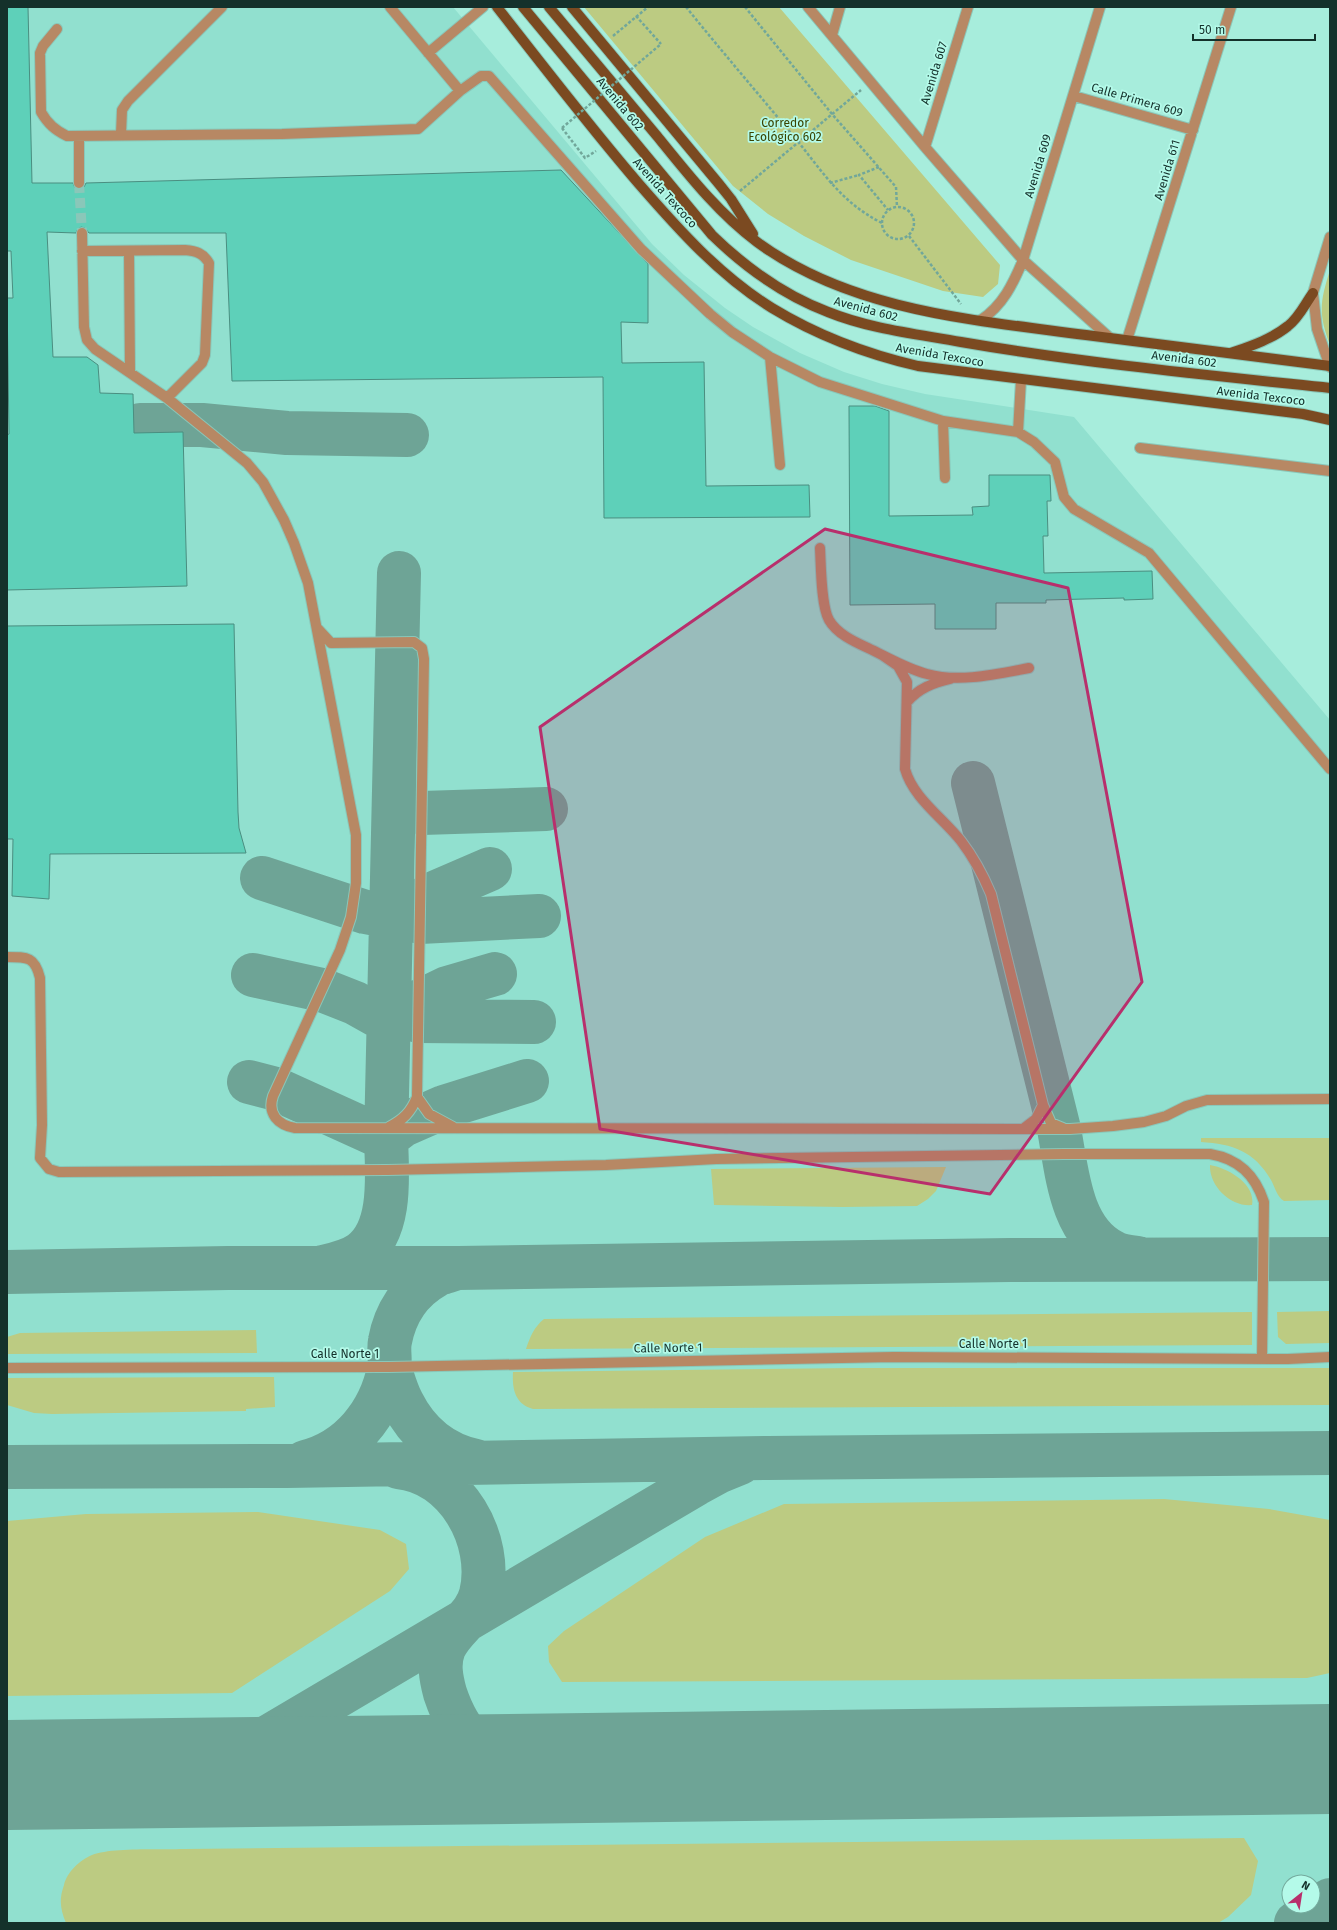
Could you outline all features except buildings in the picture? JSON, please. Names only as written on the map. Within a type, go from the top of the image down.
[{"type":"main road","name":"Avenida Texcoco","points":[[497,7],[606,145],[654,202],[697,248],[745,289],[799,323],[827,337],[864,351],[918,366],[1303,414],[1330,420]]},
{"type":"main road","name":"Avenida 602","points":[[523,7],[712,235],[761,277],[805,303],[828,313],[876,327],[1025,353],[1330,388]]},
{"type":"main road","name":"Avenida 602","points":[[549,7],[721,211],[758,242],[813,275],[852,291],[933,312],[977,320],[1330,366]]},
{"type":"main road","name":"Avenida 602","points":[[572,7],[731,199],[758,242]]},
{"type":"main road","points":[[1230,353],[1254,345],[1289,326],[1313,293]]},
{"type":"street","points":[[121,134],[122,110],[128,101],[222,7]]},
{"type":"street","points":[[390,7],[460,91]]},
{"type":"street","points":[[428,53],[483,7]]},
{"type":"street","points":[[808,7],[924,147],[1023,260],[1110,338]]},
{"type":"street","points":[[832,35],[840,7]]},
{"type":"street","name":"Avenida 607","points":[[924,147],[968,7]]},
{"type":"street","name":"Avenida 609","points":[[977,320],[991,313],[1005,297],[1023,260],[1100,7]]},
{"type":"street","name":"Avenida 611","points":[[1127,340],[1231,7]]},
{"type":"street","points":[[58,29],[43,46],[40,53],[41,112],[54,129],[68,136],[121,134],[282,134],[418,129],[460,91],[481,76],[489,76],[641,249],[710,314],[732,332],[770,356],[820,382],[943,421],[1018,432],[1034,442],[1056,462],[1064,497],[1074,509],[1149,553],[1330,769]]},
{"type":"street","name":"Calle Primera 609","points":[[1074,96],[1193,130]]},
{"type":"street","points":[[79,136],[79,183]]},
{"type":"street","points":[[82,233],[83,316],[87,340],[95,349],[167,398],[247,463],[263,482],[284,520],[308,583],[356,835],[356,883],[348,930],[328,979],[276,1089],[271,1107],[274,1118],[284,1125],[295,1128],[1070,1129],[1144,1122],[1166,1116],[1186,1106],[1207,1100],[1330,1099]]},
{"type":"street","points":[[1330,238],[1313,293],[1317,329],[1330,366]]},
{"type":"street","points":[[82,251],[198,251],[209,263],[210,272],[204,359],[202,363],[167,398]]},
{"type":"street","points":[[129,251],[130,372]]},
{"type":"street","points":[[770,356],[780,465]]},
{"type":"street","points":[[1018,432],[1021,380]]},
{"type":"street","points":[[943,421],[945,478]]},
{"type":"street","points":[[1140,448],[1330,471]]},
{"type":"street","points":[[820,548],[825,608],[829,620],[834,627],[852,640],[882,655],[927,674],[956,677],[999,674],[1029,668]]},
{"type":"street","points":[[316,627],[331,643],[411,642],[420,646],[423,652],[424,704],[416,1097],[407,1114],[399,1122],[387,1128]]},
{"type":"street","points":[[322,659],[331,643]]},
{"type":"street","points":[[882,655],[898,666],[907,682],[905,769],[907,776],[920,796],[964,846],[980,869],[991,894],[1043,1105],[1051,1123],[1058,1127],[1070,1129]]},
{"type":"street","points":[[907,702],[919,690],[928,685],[956,677]]},
{"type":"street","points":[[7,957],[26,958],[32,960],[37,965],[40,978],[42,1125],[40,1158],[49,1169],[59,1172],[387,1170],[606,1166],[716,1159],[1072,1154],[1210,1154],[1232,1160],[1242,1168],[1259,1187],[1264,1202],[1262,1358]]},
{"type":"street","points":[[416,1097],[432,1116],[455,1128]]},
{"type":"street","points":[[1021,1129],[1033,1123],[1043,1105]]},
{"type":"street","name":"Calle Norte 1","points":[[7,1368],[389,1367],[894,1357],[1330,1357]]},
{"type":"path","points":[[604,44],[648,7]]},
{"type":"path","points":[[686,7],[798,142],[829,184],[870,217],[882,223]]},
{"type":"path","points":[[745,7],[832,114],[896,187],[898,207]]},
{"type":"path","points":[[585,158],[562,128],[661,44],[636,16]]},
{"type":"path","points":[[731,199],[871,82]]},
{"type":"path","points":[[829,184],[859,175],[879,166]]},
{"type":"path","points":[[859,175],[888,210]]},
{"type":"path","points":[[898,207],[905,208],[912,214],[915,221],[914,229],[909,236],[902,239],[895,239],[888,236],[882,223],[883,216],[888,210],[898,207]]},
{"type":"path","points":[[909,236],[977,320]]},
{"type":"highlighted area","points":[[825,529],[1068,588],[1142,982],[990,1194],[600,1129],[540,727]]},
{"type":"shaded area","points":[[7,7],[453,7],[652,244],[684,275],[725,308],[753,327],[800,353],[844,372],[882,384],[925,394],[1074,417],[1330,720],[1330,1923],[7,1923]]},
{"type":"green space","name":"Corredor Ecológico 602","points":[[584,7],[779,7],[1000,265],[998,284],[983,297],[943,291],[851,260],[804,236],[768,214],[733,186]]},
{"type":"green space","points":[[1330,270],[1330,345],[1322,316],[1322,299]]},
{"type":"green space","points":[[1201,1138],[1330,1138],[1330,1200],[1284,1201],[1278,1194],[1264,1170],[1250,1156],[1233,1147],[1201,1142]]},
{"type":"green space","points":[[1210,1165],[1232,1173],[1239,1178],[1250,1190],[1252,1205],[1236,1203],[1223,1194],[1213,1180]]},
{"type":"green space","points":[[946,1167],[936,1191],[928,1199],[917,1206],[843,1207],[714,1205],[711,1169]]},
{"type":"green space","points":[[1330,1311],[1330,1343],[1286,1344],[1278,1337],[1277,1312]]},
{"type":"green space","points":[[1252,1312],[1252,1345],[526,1349],[533,1332],[544,1319]]},
{"type":"green space","points":[[256,1330],[257,1353],[7,1354],[7,1337],[20,1333]]},
{"type":"green space","points":[[854,1368],[1330,1368],[1330,1405],[533,1409],[522,1404],[518,1400],[513,1384],[513,1372]]},
{"type":"green space","points":[[274,1377],[275,1407],[246,1409],[246,1411],[52,1414],[34,1413],[7,1405],[7,1378]]},
{"type":"green space","points":[[1164,1499],[1269,1509],[1330,1520],[1330,1673],[1307,1678],[562,1682],[549,1662],[548,1646],[564,1631],[705,1537],[784,1504]]},
{"type":"green space","points":[[258,1512],[380,1530],[406,1544],[409,1569],[390,1591],[232,1693],[7,1696],[7,1521],[86,1514]]},
{"type":"green space","points":[[1244,1838],[1258,1861],[1251,1895],[1228,1917],[1218,1923],[66,1923],[62,1913],[61,1904],[62,1890],[66,1880],[71,1871],[79,1863],[92,1855],[101,1852],[124,1850]]},
{"type":"taxiway","points":[[140,425],[202,425],[287,433],[407,435]]},
{"type":"taxiway","points":[[323,1267],[352,1258],[361,1253],[371,1243],[379,1230],[386,1200],[386,1138],[399,573]]},
{"type":"taxiway","points":[[973,783],[1059,1129],[1068,1181],[1073,1198],[1079,1215],[1088,1230],[1099,1242],[1113,1252],[1138,1258]]},
{"type":"taxiway","points":[[422,813],[546,809]]},
{"type":"taxiway","points":[[391,919],[432,894],[490,869]]},
{"type":"taxiway","points":[[262,878],[365,912],[391,917]]},
{"type":"taxiway","points":[[420,922],[539,916]]},
{"type":"taxiway","points":[[389,1016],[447,988],[495,974]]},
{"type":"taxiway","points":[[253,975],[322,990],[355,1003],[389,1022]]},
{"type":"taxiway","points":[[418,1021],[534,1022]]},
{"type":"taxiway","points":[[386,1138],[403,1125],[444,1107],[527,1081]]},
{"type":"taxiway","points":[[249,1082],[276,1089],[386,1139]]},
{"type":"taxiway","points":[[7,1272],[228,1268],[458,1268],[1010,1260],[1330,1259]]},
{"type":"taxiway","points":[[305,1462],[321,1457],[336,1449],[360,1428],[370,1415],[385,1385],[390,1366],[389,1344],[392,1331],[400,1312],[418,1288],[437,1275],[457,1268]]},
{"type":"taxiway","points":[[389,1367],[402,1402],[408,1413],[423,1432],[432,1440],[452,1453],[476,1461]]},
{"type":"taxiway","points":[[7,1467],[287,1466],[768,1458],[1330,1453]]},
{"type":"taxiway","points":[[178,1772],[214,1764],[236,1756],[696,1484],[718,1472],[740,1463]]},
{"type":"taxiway","points":[[398,1467],[419,1472],[437,1481],[453,1495],[466,1512],[476,1531],[482,1552],[484,1573],[481,1594],[478,1602],[469,1616],[448,1640],[441,1659],[441,1676],[451,1709],[458,1723],[476,1746],[501,1760],[516,1765],[533,1768]]},
{"type":"taxiway","points":[[1310,1760],[1330,1762]]},
{"type":"taxiway","points":[[7,1776],[30,1774]]},
{"type":"taxiway","points":[[1296,1923],[1330,1900]]},
{"type":"runway","points":[[7,1775],[1330,1759]]},
{"type":"tunnel","points":[[79,183],[82,233]]}]
